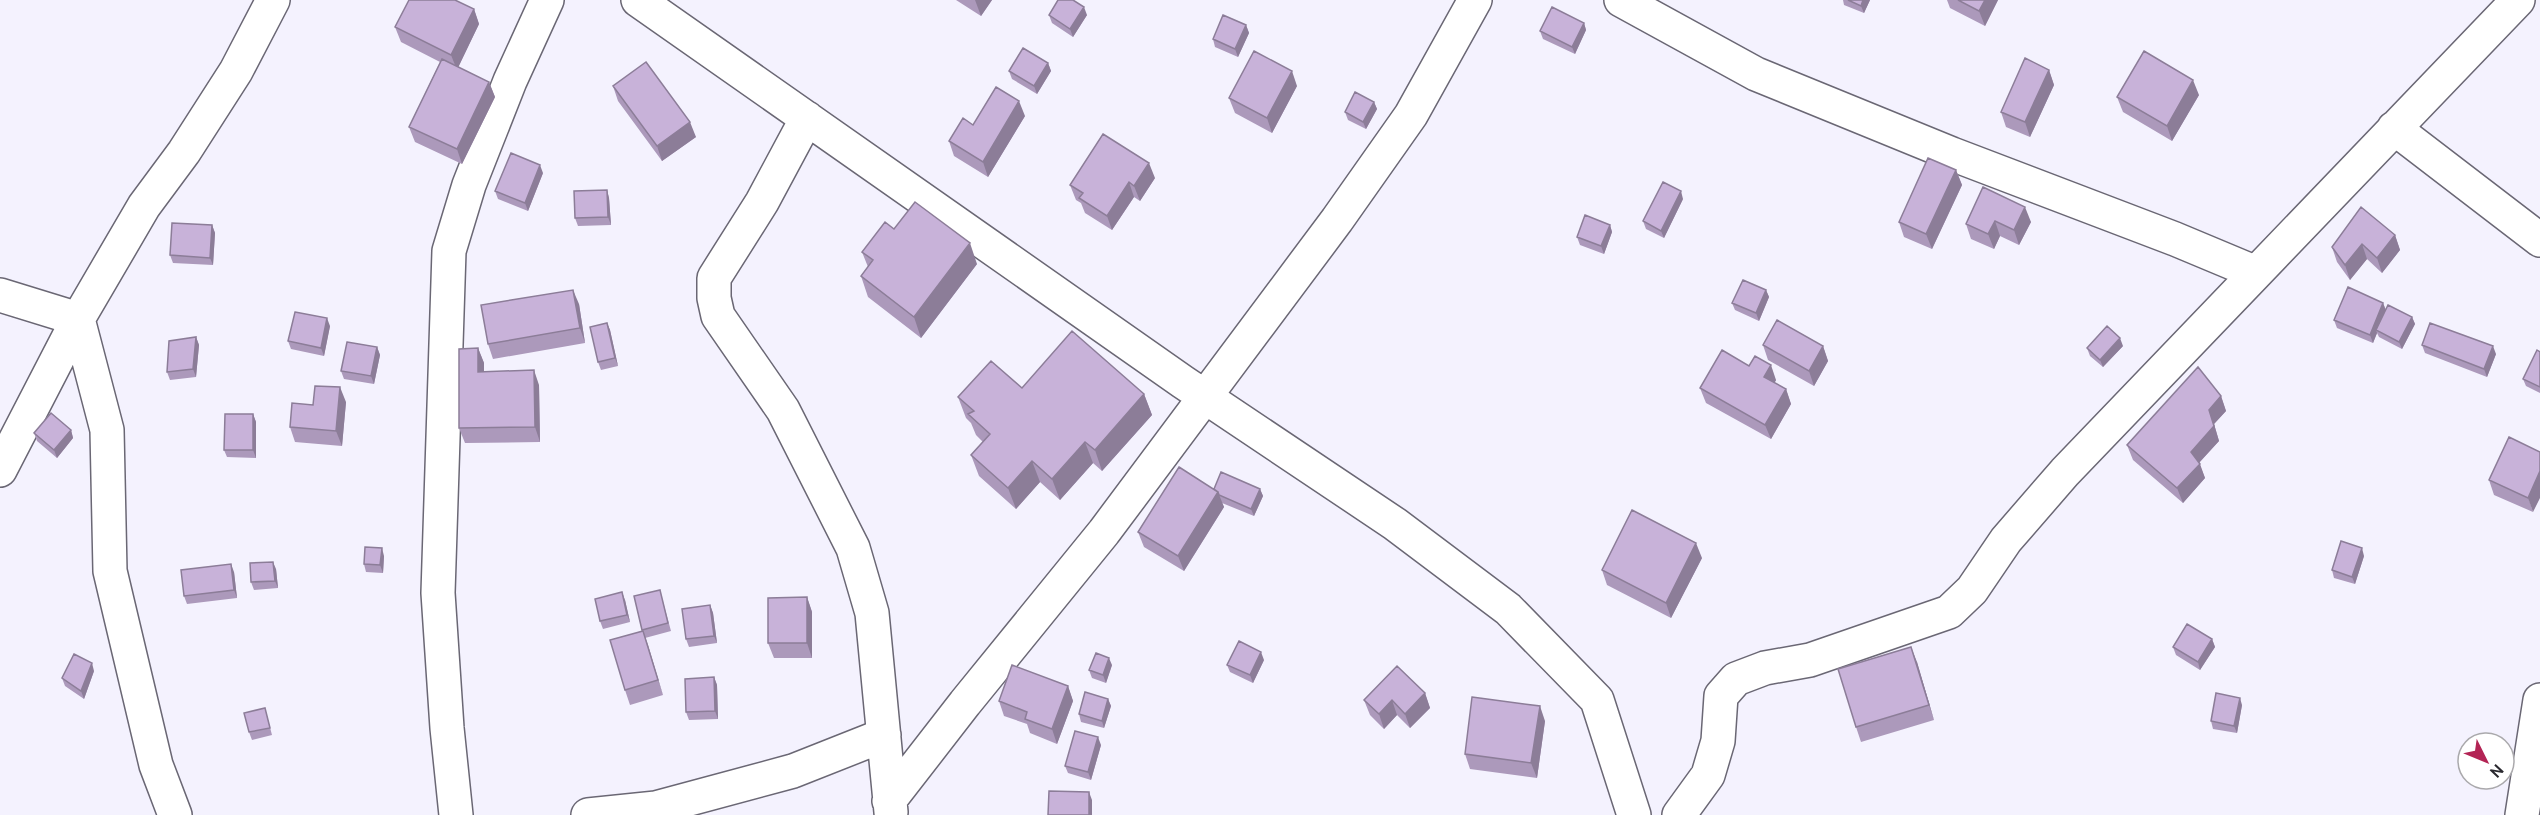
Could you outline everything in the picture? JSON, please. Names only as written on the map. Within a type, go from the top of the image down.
[{"type":"street","points":[[0,470],[78,319],[144,206],[184,152],[236,71],[273,0]]},
{"type":"street","points":[[456,815],[447,728],[438,593],[449,251],[469,185],[510,81],[547,0]]},
{"type":"street","points":[[638,0],[1204,397],[1395,524],[1508,609],[1597,700],[1634,815]]},
{"type":"street","points":[[890,808],[965,703],[1104,532],[1337,220],[1411,115],[1475,0]]},
{"type":"street","points":[[1621,0],[1756,74],[1952,154],[2175,239],[2254,272]]},
{"type":"street","points":[[1679,815],[1708,775],[1718,741],[1721,696],[1736,679],[1765,668],[1810,660],[1949,612],[1972,590],[2006,540],[2065,472],[2254,272],[2518,0]]},
{"type":"street","points":[[807,118],[762,202],[714,278],[714,298],[718,316],[783,410],[853,548],[872,613],[890,808]]},
{"type":"street","points":[[2394,128],[2540,240]]},
{"type":"street","points":[[0,295],[78,319]]},
{"type":"street","points":[[78,319],[106,430],[110,571],[156,765],[175,815]]},
{"type":"street","points":[[2522,815],[2540,700]]},
{"type":"street","points":[[588,815],[656,808],[690,799],[793,771],[884,735]]},
{"type":"building","points":[[409,0],[455,0],[474,9],[451,55],[395,27]]},
{"type":"building","points":[[1058,0],[1073,0],[1084,7],[1070,29],[1049,15]]},
{"type":"building","points":[[1848,0],[1863,0],[1861,6]]},
{"type":"building","points":[[1958,0],[1985,0],[1979,11]]},
{"type":"building","points":[[1552,7],[1584,23],[1572,47],[1540,31]]},
{"type":"building","points":[[1223,15],[1246,25],[1235,49],[1213,39]]},
{"type":"building","points":[[1023,48],[1048,63],[1034,86],[1009,71]]},
{"type":"building","points":[[1254,51],[1292,71],[1267,118],[1229,98]]},
{"type":"building","points":[[2144,51],[2193,80],[2167,126],[2117,97]]},
{"type":"building","points":[[2025,58],[2049,70],[2025,122],[2001,112]]},
{"type":"building","points":[[442,59],[489,82],[457,149],[409,127]]},
{"type":"building","points":[[646,62],[690,122],[657,146],[613,86]]},
{"type":"building","points":[[996,87],[1019,101],[983,162],[949,141],[963,118],[973,125]]},
{"type":"building","points":[[1355,92],[1374,102],[1363,122],[1345,112]]},
{"type":"building","points":[[1103,134],[1149,163],[1134,186],[1129,182],[1107,216],[1079,198],[1083,193],[1070,185]]},
{"type":"building","points":[[511,153],[540,165],[525,203],[495,191]]},
{"type":"building","points":[[1928,158],[1956,170],[1926,234],[1899,222]]},
{"type":"building","points":[[1663,182],[1681,191],[1661,231],[1643,221]]},
{"type":"building","points":[[1983,187],[2025,207],[2014,230],[1995,221],[1988,234],[1966,224]]},
{"type":"building","points":[[607,190],[608,217],[575,218],[574,191]]},
{"type":"building","points":[[915,202],[970,243],[914,317],[861,276],[873,260],[862,252],[885,222],[894,229]]},
{"type":"building","points":[[2361,207],[2395,235],[2377,258],[2362,244],[2345,265],[2332,247]]},
{"type":"building","points":[[1585,215],[1610,225],[1601,246],[1577,237]]},
{"type":"building","points":[[172,223],[212,225],[210,258],[170,255]]},
{"type":"building","points":[[1743,280],[1766,290],[1756,313],[1732,303]]},
{"type":"building","points":[[2348,287],[2383,303],[2370,335],[2334,320]]},
{"type":"building","points":[[573,290],[580,328],[488,344],[481,305]]},
{"type":"building","points":[[2388,305],[2412,317],[2399,342],[2376,330]]},
{"type":"building","points":[[295,312],[327,318],[321,348],[288,341]]},
{"type":"building","points":[[1777,320],[1823,346],[1809,371],[1763,345]]},
{"type":"building","points":[[607,323],[615,358],[598,362],[590,327]]},
{"type":"building","points":[[2430,323],[2493,346],[2484,369],[2422,345]]},
{"type":"building","points":[[2107,326],[2120,338],[2100,360],[2087,348]]},
{"type":"building","points":[[1072,331],[1144,394],[1095,450],[1085,442],[1052,479],[1032,461],[1008,488],[971,455],[990,434],[968,414],[974,411],[958,397],[991,361],[1022,388]]},
{"type":"building","points":[[196,337],[193,369],[167,372],[169,341]]},
{"type":"building","points":[[347,342],[377,347],[371,376],[341,371]]},
{"type":"building","points":[[478,348],[478,372],[534,370],[535,427],[459,428],[459,349]]},
{"type":"building","points":[[1722,350],[1749,366],[1755,356],[1771,365],[1764,377],[1786,389],[1765,425],[1700,388]]},
{"type":"building","points":[[2537,350],[2540,352],[2540,387],[2523,379]]},
{"type":"building","points":[[2198,367],[2221,396],[2209,410],[2214,426],[2191,452],[2200,464],[2177,488],[2127,445]]},
{"type":"building","points":[[315,386],[340,387],[336,431],[290,427],[292,403],[313,405]]},
{"type":"building","points":[[51,413],[71,430],[54,450],[34,433]]},
{"type":"building","points":[[225,414],[253,414],[253,450],[224,450]]},
{"type":"building","points":[[2509,437],[2540,452],[2540,471],[2528,498],[2489,480]]},
{"type":"building","points":[[1179,467],[1218,492],[1178,556],[1138,532]]},
{"type":"building","points":[[1221,472],[1260,489],[1251,509],[1219,495],[1214,489]]},
{"type":"building","points":[[1632,510],[1696,543],[1666,603],[1602,570]]},
{"type":"building","points":[[2341,541],[2362,548],[2352,577],[2332,570]]},
{"type":"building","points":[[365,547],[382,548],[380,565],[364,564]]},
{"type":"building","points":[[273,562],[275,581],[251,582],[250,563]]},
{"type":"building","points":[[231,564],[234,590],[184,596],[181,570]]},
{"type":"building","points":[[660,590],[668,623],[642,630],[634,596]]},
{"type":"building","points":[[622,592],[627,615],[600,621],[595,599]]},
{"type":"building","points":[[807,597],[807,643],[768,643],[768,598]]},
{"type":"building","points":[[710,605],[714,636],[686,639],[682,609]]},
{"type":"building","points":[[2187,624],[2212,639],[2198,662],[2173,647]]},
{"type":"building","points":[[643,631],[658,680],[625,690],[610,640]]},
{"type":"building","points":[[1239,641],[1261,652],[1250,675],[1227,665]]},
{"type":"building","points":[[1911,647],[1929,705],[1856,727],[1838,669]]},
{"type":"building","points":[[1096,653],[1109,658],[1103,675],[1089,670]]},
{"type":"building","points":[[74,654],[92,663],[81,691],[62,678]]},
{"type":"building","points":[[1012,665],[1068,686],[1052,729],[1025,719],[1027,712],[999,701]]},
{"type":"building","points":[[1397,666],[1425,693],[1405,714],[1392,700],[1379,714],[1364,700]]},
{"type":"building","points":[[714,677],[715,711],[686,712],[685,679]]},
{"type":"building","points":[[1085,692],[1108,699],[1102,721],[1079,714]]},
{"type":"building","points":[[2216,693],[2240,698],[2234,726],[2211,721]]},
{"type":"building","points":[[1472,697],[1540,706],[1531,763],[1465,754]]},
{"type":"building","points":[[265,708],[270,728],[249,732],[244,713]]},
{"type":"building","points":[[1075,731],[1098,737],[1088,772],[1065,766]]},
{"type":"building","points":[[1049,791],[1089,792],[1089,815],[1048,815]]}]
